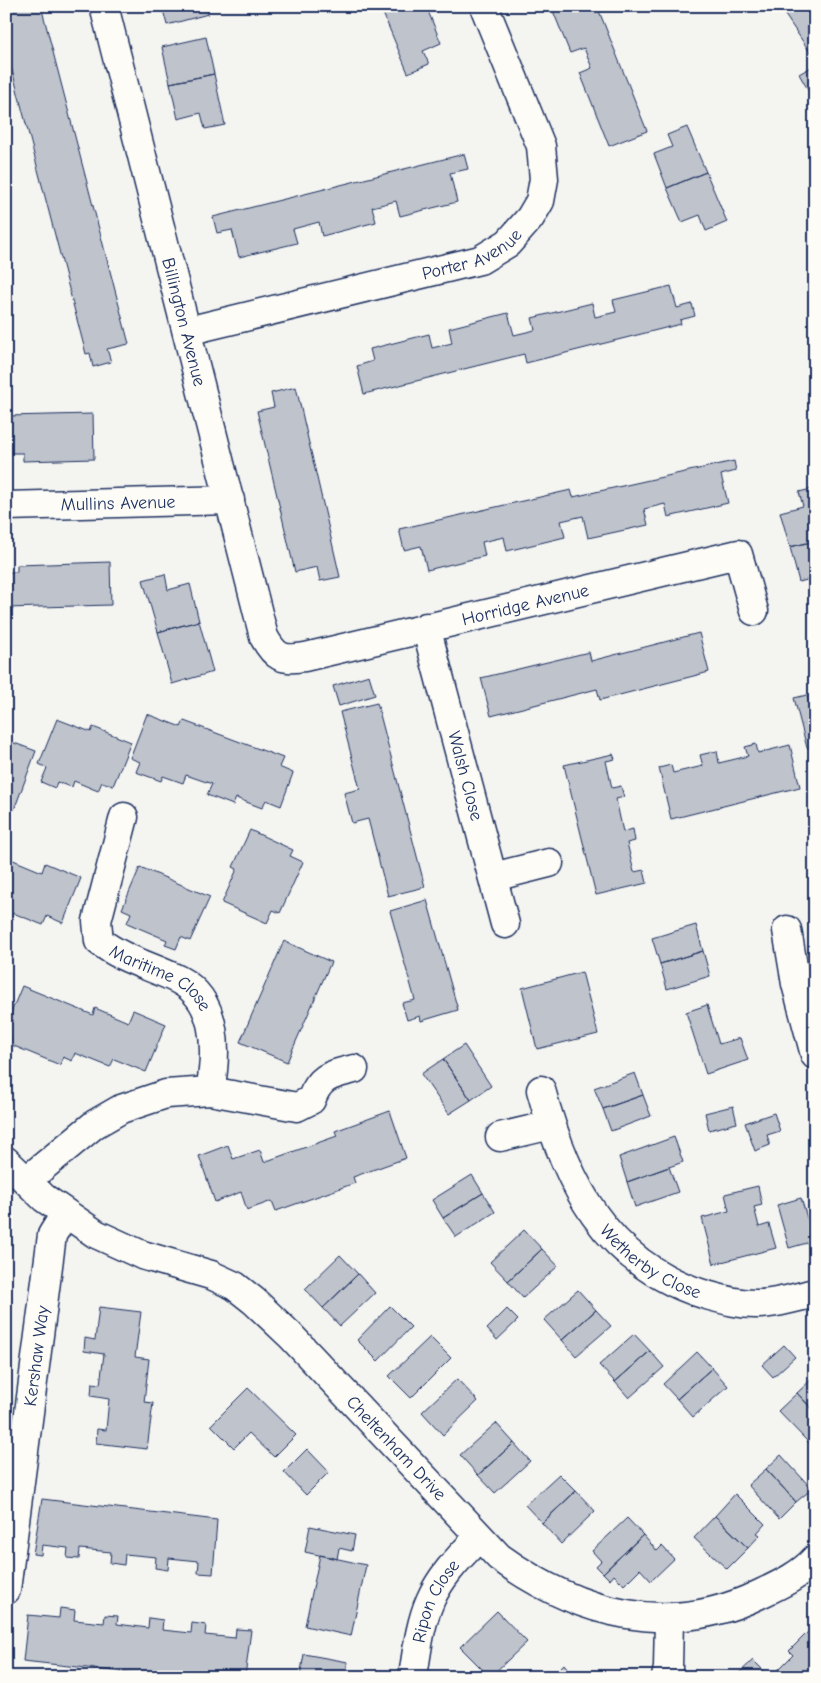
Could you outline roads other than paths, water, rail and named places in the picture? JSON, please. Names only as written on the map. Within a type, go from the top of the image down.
[{"type":"street","name":"Billington Avenue","points":[[104,6],[264,637]]},
{"type":"street","name":"Porter Avenue","points":[[187,331],[480,260],[508,243],[530,218],[540,201],[544,179],[541,146],[484,6]]},
{"type":"street","name":"Mullins Avenue","points":[[6,506],[230,500]]},
{"type":"street","name":"Horridge Avenue","points":[[264,637],[271,649],[279,657],[292,659],[738,554],[754,611]]},
{"type":"street","name":"Walsh Close","points":[[426,627],[505,924]]},
{"type":"street","name":"Maritime Close","points":[[124,817],[97,921],[99,941],[114,953],[181,980],[202,1000],[213,1031],[215,1062],[210,1091]]},
{"type":"street","points":[[493,877],[549,863]]},
{"type":"street","points":[[787,930],[796,984],[815,1055]]},
{"type":"street","points":[[26,1180],[95,1124],[121,1109],[166,1094],[210,1091],[297,1107],[306,1105],[311,1100],[317,1086],[329,1076],[354,1070]]},
{"type":"street","name":"Wetherby Close","points":[[541,1090],[551,1125],[579,1193],[610,1235],[632,1256],[659,1276],[726,1301],[760,1304],[815,1293]]},
{"type":"street","points":[[500,1137],[551,1125]]},
{"type":"street","name":"Cheltenham Drive","points":[[6,1161],[44,1198],[96,1234],[142,1255],[211,1275],[235,1286],[290,1335],[479,1537],[506,1562],[527,1577],[556,1592],[590,1606],[628,1616],[669,1618],[697,1615],[722,1609],[754,1597],[782,1583],[815,1559]]},
{"type":"street","name":"Kershaw Way","points":[[6,1590],[52,1236],[65,1214]]},
{"type":"street","name":"Ripon Close","points":[[413,1677],[420,1625],[433,1592],[454,1562],[479,1537]]},
{"type":"street","points":[[666,1677],[668,1668],[669,1618]]}]
